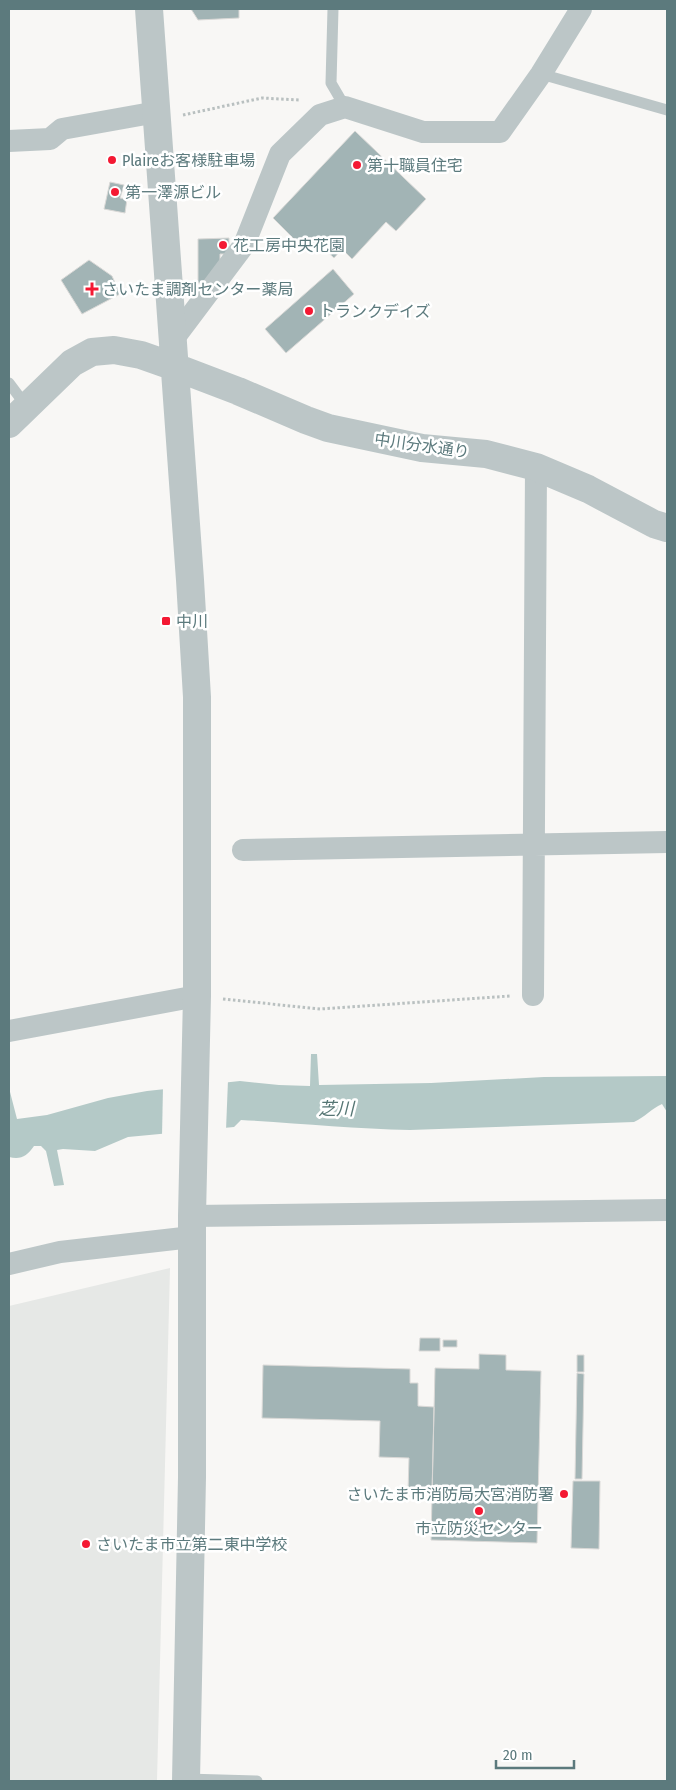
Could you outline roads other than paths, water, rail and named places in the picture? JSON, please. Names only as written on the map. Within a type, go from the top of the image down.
[{"type":"street","points":[[150,9],[197,697],[197,1009],[192,1216],[192,1477],[186,1780]]},
{"type":"street","points":[[172,341],[244,245],[280,154],[320,115],[345,107],[423,132],[500,132],[541,74],[581,9]]},
{"type":"street","points":[[9,141],[50,139],[62,129],[157,116]]},
{"type":"street","name":"中川分水通り","points":[[18,416],[72,362],[92,352],[114,350],[141,355],[174,367],[328,428],[422,448],[486,454],[536,467],[588,489],[654,524],[667,528]]},
{"type":"street","points":[[533,994],[536,467]]},
{"type":"street","points":[[243,850],[667,842]]},
{"type":"street","points":[[9,1031],[197,1009]]},
{"type":"street","points":[[9,1264],[192,1216],[667,1210]]},
{"type":"lane","points":[[333,9],[331,83],[345,107]]},
{"type":"lane","points":[[541,74],[667,110]]},
{"type":"lane","points":[[9,383],[18,416]]},
{"type":"lane","points":[[186,1780],[257,1781]]},
{"type":"water","name":"芝川","points":[[311,1054],[317,1054],[319,1085],[431,1083],[544,1077],[667,1076],[667,1112],[662,1104],[634,1122],[410,1130],[241,1120],[234,1127],[128,1137],[95,1151],[57,1150],[64,1185],[54,1186],[46,1151],[41,1146],[34,1146],[26,1155],[9,1157],[9,1088],[17,1119],[47,1115],[108,1098],[147,1091],[240,1081],[310,1086]]},
{"type":"place","name":"Plaireお客様駐車場","points":[[112,160]]},
{"type":"place","name":"第十職員住宅","points":[[357,165]]},
{"type":"place","name":"第一澤源ビル","points":[[115,192]]},
{"type":"place","name":"花工房中央花園","points":[[223,245]]},
{"type":"place","name":"さいたま調剤センター薬局","points":[[92,289]]},
{"type":"place","name":"トランクデイズ","points":[[309,311]]},
{"type":"place","name":"中川","points":[[166,621]]},
{"type":"place","name":"さいたま市消防局大宮消防署","points":[[564,1494]]},
{"type":"place","name":"市立防災センター","points":[[479,1511]]},
{"type":"place","name":"さいたま市立第二東中学校","points":[[86,1544]]}]
